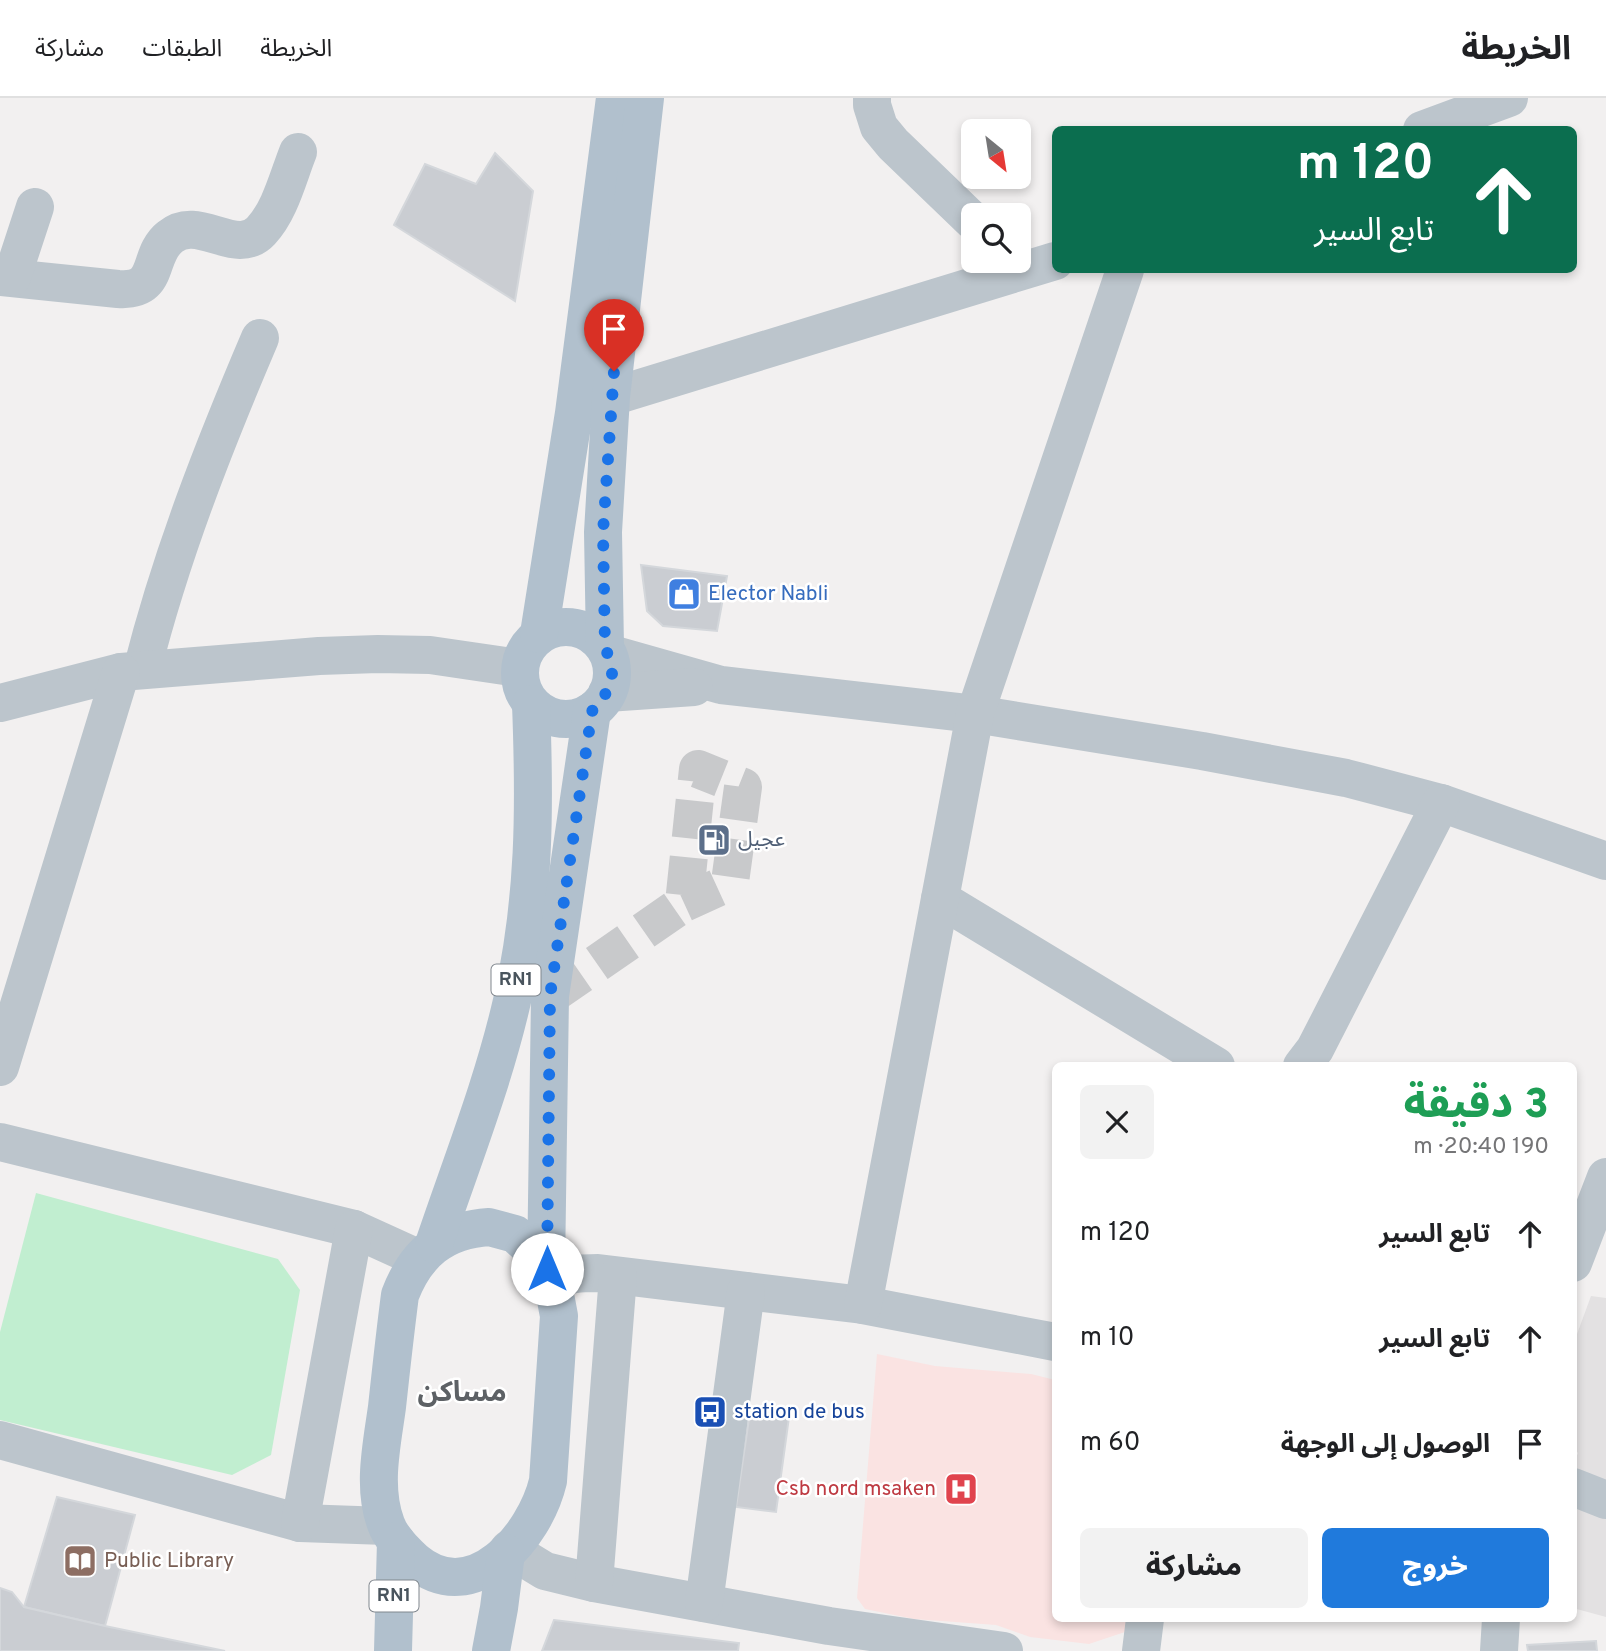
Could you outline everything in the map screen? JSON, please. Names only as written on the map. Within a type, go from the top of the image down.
[{"type":"main road","points":[[539,634],[574,413],[615,98]]},
{"type":"main road","name":"RN1","points":[[391,1533],[428,1571],[448,1577],[466,1577],[483,1570],[508,1551],[524,1533],[536,1515],[548,1481],[559,1316],[550,1276],[550,996],[600,702],[612,680],[612,666],[606,650],[603,532],[611,397],[645,98]]},
{"type":"main road","points":[[519,668],[522,655],[529,644],[539,634],[553,628],[568,626],[582,629],[595,636],[606,650]]},
{"type":"main road","name":"RN1","points":[[393,1651],[391,1533],[380,1503],[379,1472],[400,1296],[407,1278],[427,1252],[494,1066],[512,1001],[523,944],[534,830],[531,704],[521,687],[519,668]]},
{"type":"main road","points":[[531,704],[541,713],[567,719],[580,717],[600,702]]},
{"type":"main road","points":[[427,1252],[469,1228],[489,1227],[515,1234],[533,1250],[550,1276]]},
{"type":"main road","points":[[491,1651],[508,1551]]},
{"type":"street","points":[[872,98],[879,127],[961,209]]},
{"type":"street","points":[[1433,126],[1510,98]]},
{"type":"street","points":[[35,207],[6,277],[130,289],[144,284],[164,242],[178,232],[196,230],[244,241],[254,237],[268,222],[298,152]]},
{"type":"street","points":[[611,397],[1003,273]]},
{"type":"street","points":[[863,1305],[975,714],[1124,273]]},
{"type":"street","points":[[0,1067],[132,671],[164,590],[201,483],[260,338]]},
{"type":"street","points":[[606,650],[721,685],[975,714],[1202,751],[1346,778],[1441,803],[1606,861]]},
{"type":"street","points":[[0,703],[132,671],[379,654],[430,655],[519,668]]},
{"type":"street","points":[[600,702],[721,685]]},
{"type":"street","points":[[1305,1062],[1315,1049],[1441,803]]},
{"type":"street","points":[[940,899],[1209,1062]]},
{"type":"street","points":[[0,1142],[354,1229],[427,1252]]},
{"type":"street","points":[[1577,1198],[1606,1178]]},
{"type":"street","points":[[1577,1253],[1606,1178]]},
{"type":"street","points":[[300,1522],[354,1229]]},
{"type":"street","points":[[550,1276],[562,1277],[577,1273],[618,1276],[863,1305],[1052,1341]]},
{"type":"street","points":[[594,1583],[618,1276]]},
{"type":"street","points":[[704,1603],[746,1291]]},
{"type":"street","points":[[0,1440],[300,1522],[391,1533]]},
{"type":"street","points":[[1577,1489],[1606,1500]]},
{"type":"street","points":[[508,1551],[545,1570],[594,1583],[704,1603],[828,1638],[1004,1651]]},
{"type":"street","points":[[1141,1651],[1145,1622]]},
{"type":"street","points":[[1499,1651],[1501,1622]]},
{"type":"shaded area","points":[[1591,1296],[1606,1298],[1606,1617],[1577,1609],[1577,1334]]},
{"type":"shaded area","name":"Csb nord msaken","points":[[877,1354],[935,1366],[1031,1374],[1052,1379],[1052,1622],[1131,1622],[1137,1628],[1089,1644],[1030,1637],[996,1625],[914,1619],[865,1609],[857,1598]]},
{"type":"green space","points":[[36,1193],[278,1259],[300,1290],[271,1455],[232,1475],[0,1420],[0,1332]]},
{"type":"building","points":[[495,153],[533,191],[515,301],[394,225],[425,164],[476,184]]},
{"type":"building","name":"Elector Nabli","points":[[641,565],[727,576],[717,631],[663,626],[647,611]]},
{"type":"building","points":[[750,1412],[789,1417],[776,1512],[736,1507]]},
{"type":"building","name":"Public Library","points":[[57,1497],[135,1515],[105,1626],[24,1607]]},
{"type":"building","points":[[0,1588],[12,1592],[24,1607],[225,1651],[0,1651]]},
{"type":"building","points":[[554,1620],[739,1643],[738,1651],[542,1651]]},
{"type":"building","points":[[1596,1641],[1597,1651],[1528,1651],[1527,1645]]},
{"type":"tunnel","points":[[550,996],[684,903],[698,769],[743,787],[730,882],[684,903]]},
{"type":"place","name":"Elector Nabli","points":[[684,594]]},
{"type":"place","name":"عجيل","points":[[714,840]]},
{"type":"place","name":"station de bus","points":[[710,1412]]},
{"type":"place","name":"Csb nord msaken","points":[[961,1489]]},
{"type":"place","name":"Public Library","points":[[80,1561]]},
{"type":"district","name":"مساكن","points":[[462,1394]]},
{"type":"route","points":[[547,1269],[550,996],[592,711],[601,703],[612,680],[612,666],[605,647],[603,532],[614,371]]}]
